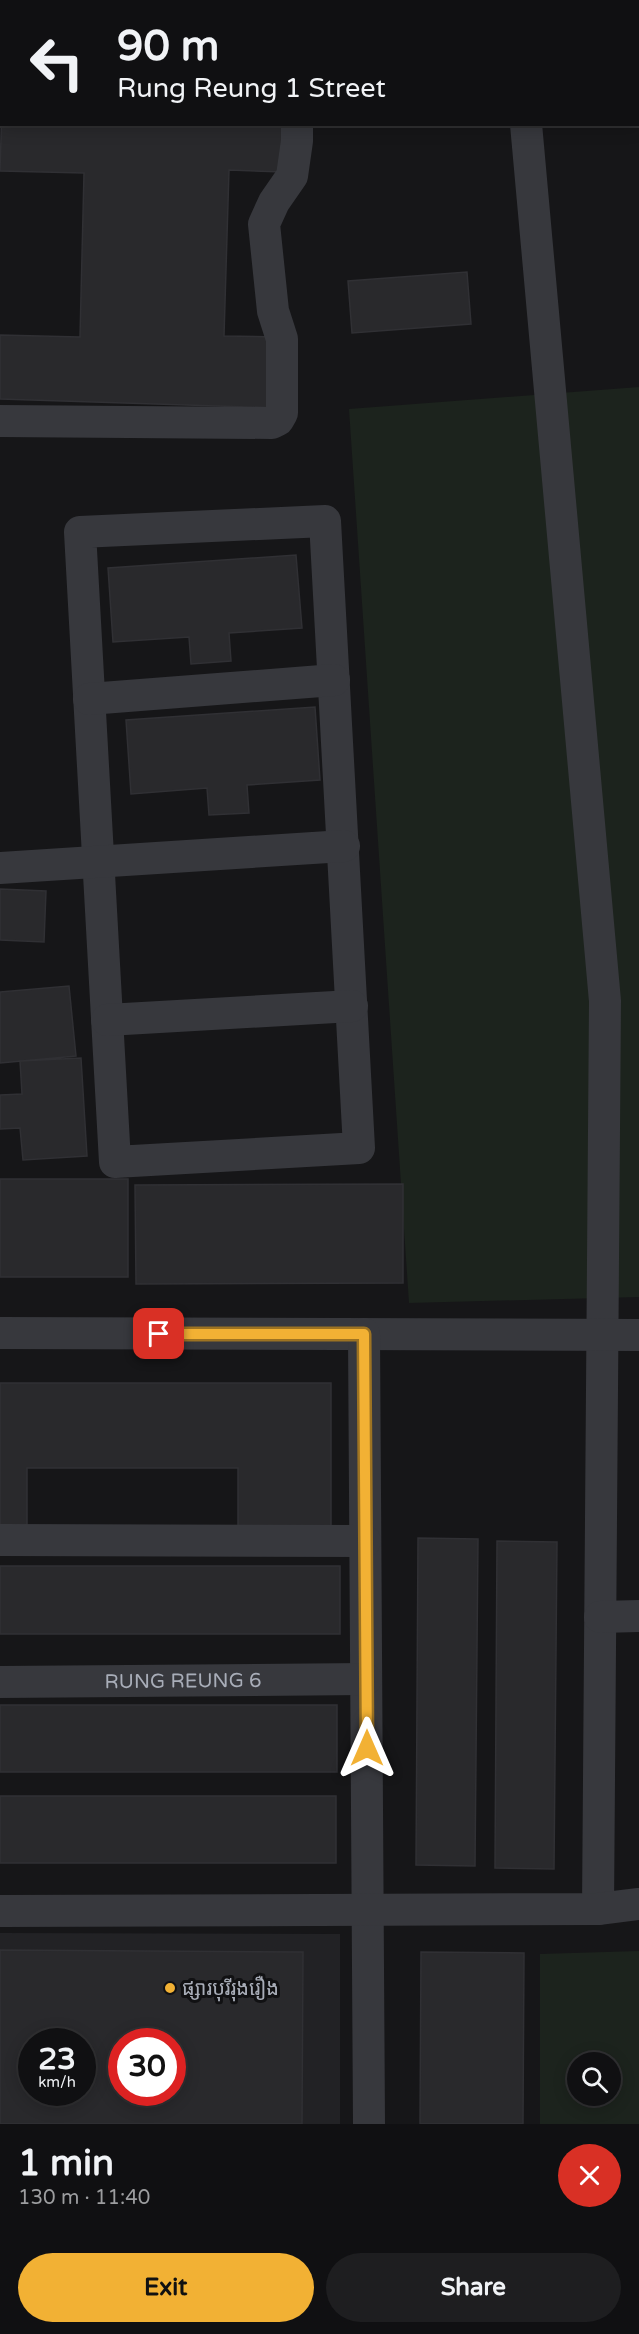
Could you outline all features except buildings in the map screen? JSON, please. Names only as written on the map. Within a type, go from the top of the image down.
[{"type":"street","points":[[0,421],[272,423],[278,420],[282,413],[282,339],[273,311],[264,224],[274,202],[292,176],[297,126]]},
{"type":"street","points":[[526,126],[605,1001],[598,1909]]},
{"type":"street","points":[[325,521],[359,1148],[114,1162],[89,699],[80,532],[325,521]]},
{"type":"street","points":[[89,699],[334,680]]},
{"type":"street","points":[[0,868],[344,846]]},
{"type":"street","points":[[107,1020],[352,1006]]},
{"type":"street","points":[[0,1333],[639,1335]]},
{"type":"street","points":[[364,1334],[369,2124]]},
{"type":"street","points":[[0,1540],[365,1541]]},
{"type":"street","points":[[600,1617],[639,1616]]},
{"type":"street","name":"RUNG REUNG 6","points":[[0,1682],[366,1678]]},
{"type":"street","points":[[0,1911],[598,1909],[639,1904]]},
{"type":"shaded area","points":[[639,387],[639,1297],[409,1303],[349,409]]},
{"type":"shaded area","name":"ផ្សារបុរីរុងរឿង","points":[[0,1933],[340,1934],[340,2124],[0,2124]]},
{"type":"shaded area","points":[[639,1951],[639,2124],[540,2124],[540,1954]]},
{"type":"place","name":"ផ្សារបុរីរុងរឿង","points":[[170,1988]]},
{"type":"route","points":[[159,1334],[364,1334],[367,1748]]}]
